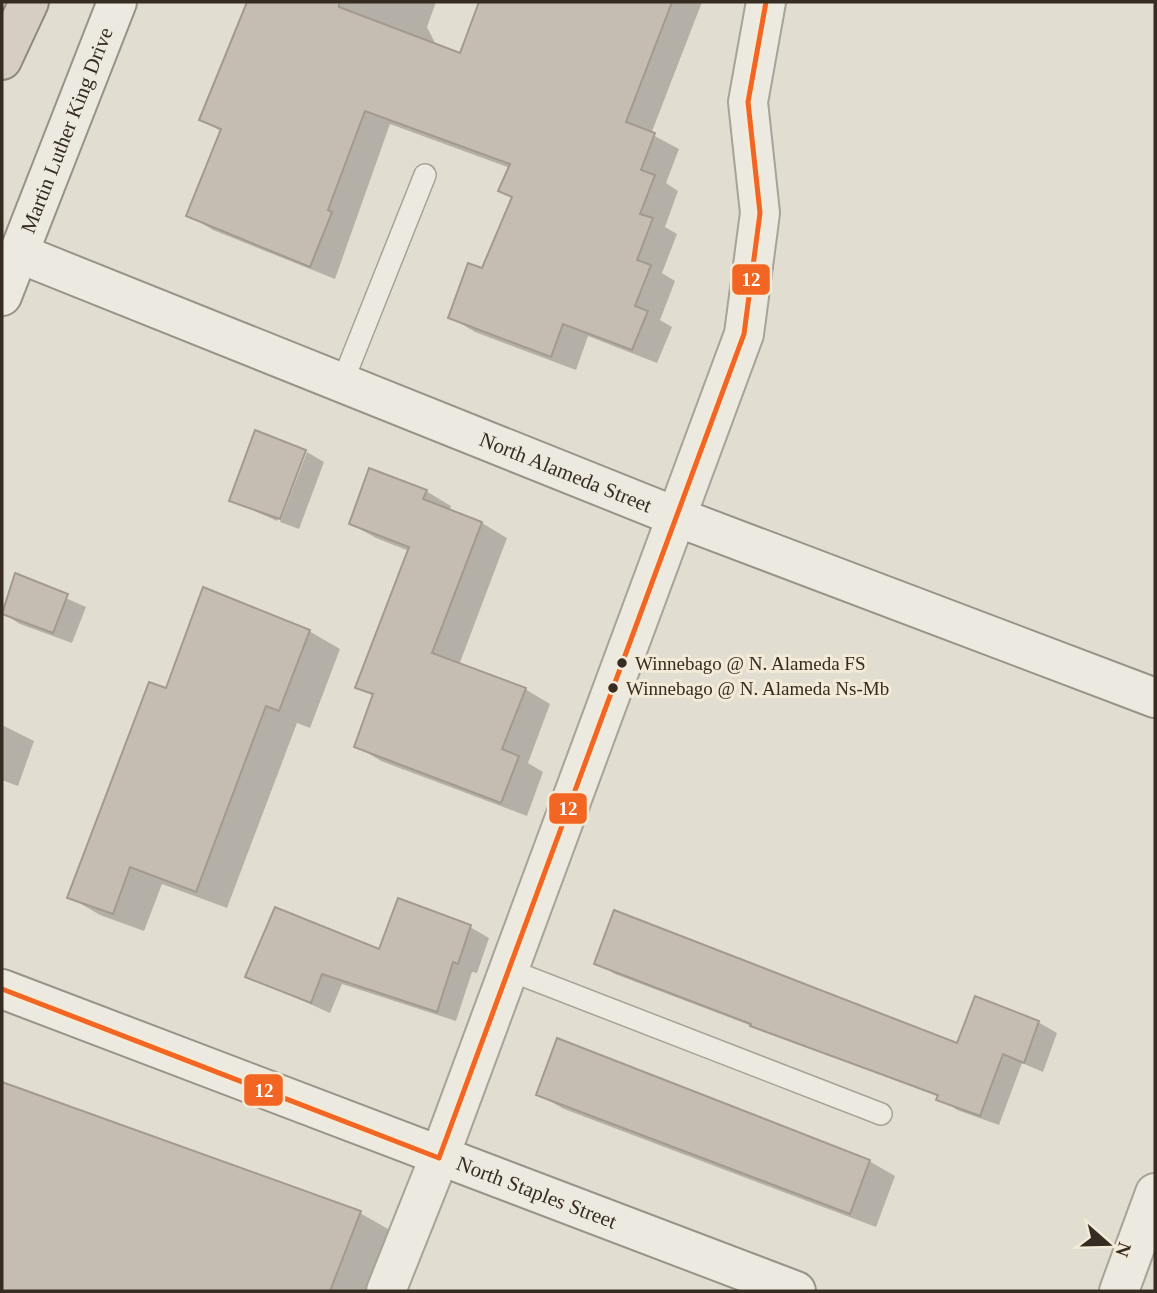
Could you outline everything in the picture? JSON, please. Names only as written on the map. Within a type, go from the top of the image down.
[{"type":"highway","points":[[2,60],[29,2]]},
{"type":"street","name":"Martin Luther King Drive","points":[[2,296],[117,2]]},
{"type":"street","points":[[386,1291],[509,970],[744,334],[760,213],[748,102],[766,2]]},
{"type":"street","name":"North Alameda Street","points":[[18,253],[677,517],[1155,698]]},
{"type":"street","name":"North Staples Street","points":[[2,989],[796,1291]]},
{"type":"street","points":[[1119,1291],[1155,1193]]},
{"type":"lane","points":[[342,383],[425,175]]},
{"type":"lane","points":[[509,970],[881,1114]]},
{"type":"building","points":[[247,2],[339,2],[339,7],[460,53],[479,2],[672,2],[626,122],[655,133],[641,170],[655,175],[640,214],[653,218],[637,260],[651,265],[635,306],[648,311],[632,350],[563,324],[551,357],[448,318],[468,263],[482,268],[512,197],[498,191],[510,164],[365,111],[328,210],[332,212],[310,267],[186,216],[221,129],[199,120]]},
{"type":"building","points":[[255,430],[306,450],[280,519],[229,501]]},
{"type":"building","points":[[369,468],[427,490],[423,499],[482,522],[432,653],[526,688],[502,749],[519,756],[501,803],[354,747],[373,694],[355,688],[409,547],[349,524]]},
{"type":"building","points":[[15,573],[68,594],[53,633],[2,614]]},
{"type":"building","points":[[203,587],[310,630],[279,711],[266,706],[196,892],[130,867],[113,914],[67,898],[149,682],[166,688]]},
{"type":"building","points":[[398,898],[471,925],[458,964],[453,962],[437,1012],[322,974],[311,1003],[245,977],[275,907],[379,949]]},
{"type":"building","points":[[614,910],[957,1043],[975,996],[1039,1021],[1024,1063],[1003,1054],[980,1116],[936,1100],[938,1095],[750,1026],[751,1024],[594,964]]},
{"type":"building","points":[[557,1038],[870,1160],[850,1214],[536,1095]]},
{"type":"building","points":[[2,1082],[361,1211],[330,1291],[2,1291]]},
{"type":"transit line","name":"12","points":[[2,989],[439,1158],[744,334],[760,213],[748,102],[766,2]]},
{"type":"place","name":"Winnebago @ N. Alameda FS","points":[[622,663]]},
{"type":"place","name":"Winnebago @ N. Alameda Ns-Mb","points":[[613,688]]}]
